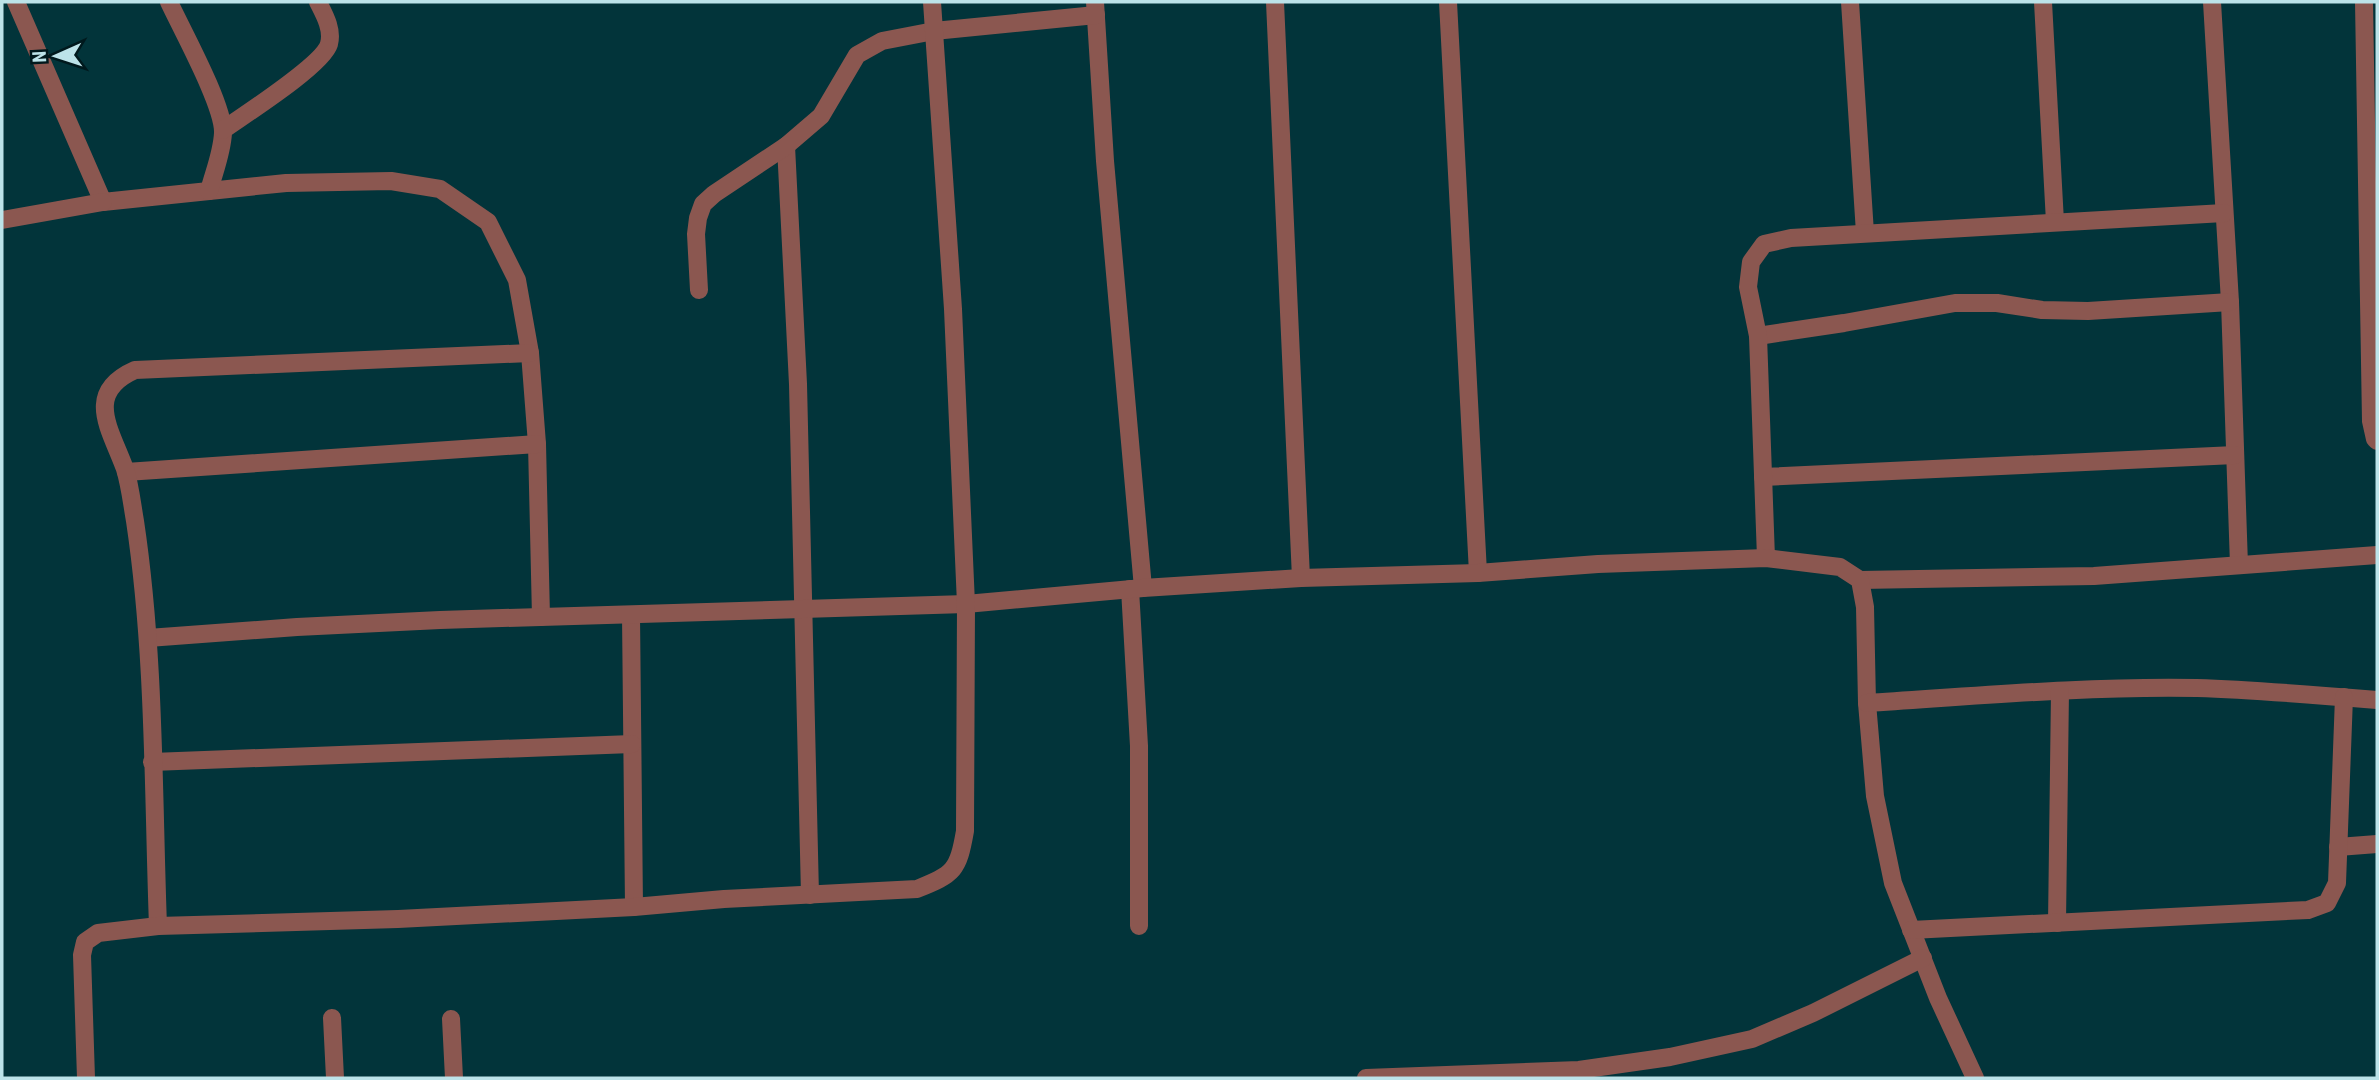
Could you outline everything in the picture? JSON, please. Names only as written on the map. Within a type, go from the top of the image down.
[{"type":"street","points":[[16,2],[103,202]]},
{"type":"street","points":[[169,2],[214,99],[223,130],[220,155],[209,191]]},
{"type":"street","points":[[223,130],[317,62],[329,44],[328,21],[318,2]]},
{"type":"street","points":[[86,1078],[82,955],[85,942],[99,933],[158,926],[634,908],[724,899],[917,890],[945,878],[960,859],[965,831],[966,604],[953,309],[932,2]]},
{"type":"street","points":[[1275,2],[1301,578]]},
{"type":"street","points":[[1448,2],[1478,573]]},
{"type":"street","points":[[1850,2],[1865,233]]},
{"type":"street","points":[[2043,2],[2055,222]]},
{"type":"street","points":[[2212,2],[2230,302],[2238,565]]},
{"type":"street","points":[[2364,2],[2371,40],[2371,421],[2377,441]]},
{"type":"street","points":[[699,290],[696,234],[703,204],[786,146],[821,116],[857,55],[883,41],[1096,8],[1137,588],[1139,926]]},
{"type":"street","points":[[786,146],[798,384],[810,895]]},
{"type":"street","points":[[2,220],[103,202],[286,183],[391,181],[440,189],[488,222],[517,280],[530,353],[537,444],[541,617]]},
{"type":"street","points":[[1766,558],[1758,336],[1748,287],[1751,262],[1765,244],[1791,238],[1865,233],[2224,213]]},
{"type":"street","points":[[1758,336],[1955,303],[1997,303],[2042,310],[2088,311],[2230,302]]},
{"type":"street","points":[[158,926],[148,638],[135,522],[126,472],[105,418],[106,395],[117,378],[135,370],[530,353]]},
{"type":"street","points":[[126,472],[537,444]]},
{"type":"street","points":[[1763,477],[2235,455]]},
{"type":"street","points":[[148,638],[297,627],[966,604],[1137,588],[1301,578],[1478,573],[1598,564],[1766,558],[1840,567],[1860,580],[2094,576],[2377,555]]},
{"type":"street","points":[[1860,580],[1865,607],[1867,703],[1875,796],[1893,883],[1938,998],[1975,1078]]},
{"type":"street","points":[[631,615],[634,908]]},
{"type":"street","points":[[1867,703],[2060,691],[2194,688],[2377,700]]},
{"type":"street","points":[[2057,923],[2060,691]]},
{"type":"street","points":[[1911,930],[2308,911],[2327,903],[2337,884],[2344,697]]},
{"type":"street","points":[[152,762],[632,744]]},
{"type":"street","points":[[2338,847],[2377,844]]},
{"type":"street","points":[[1367,1078],[1579,1070],[1671,1058],[1752,1039],[1813,1013],[1923,958]]},
{"type":"street","points":[[332,1018],[335,1078]]},
{"type":"street","points":[[451,1019],[454,1078]]}]
